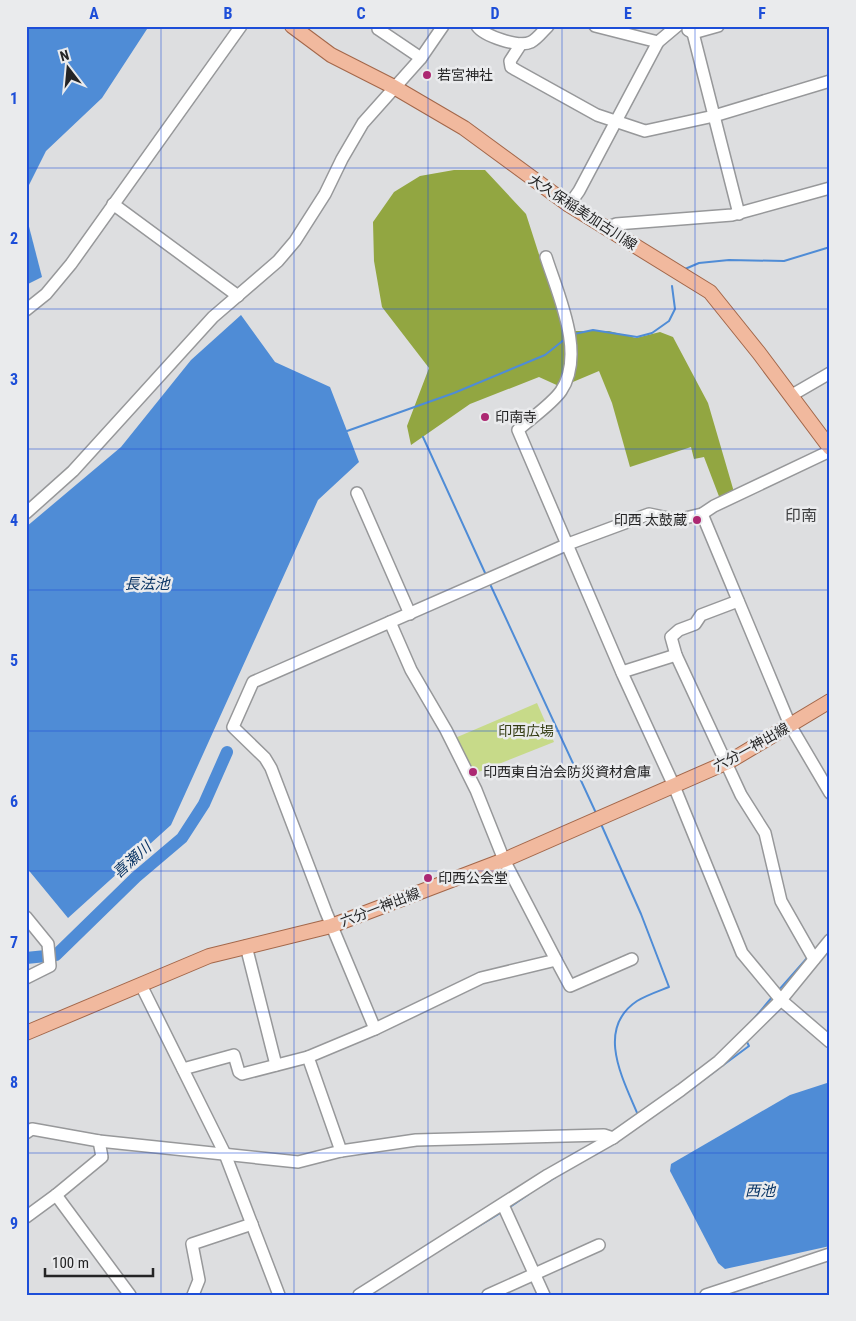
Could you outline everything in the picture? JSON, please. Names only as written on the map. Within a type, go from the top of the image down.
[{"type":"main road","name":"大久保稲美加古川線","points":[[292,26],[331,55],[464,128],[569,205],[710,292],[792,396],[830,450]]},
{"type":"main road","name":"六分一神出線","points":[[26,1033],[209,956],[332,926],[504,860],[727,762],[830,701]]},
{"type":"street","points":[[26,310],[46,294],[71,264],[241,26]]},
{"type":"street","points":[[381,26],[378,29],[421,58]]},
{"type":"street","points":[[477,26],[486,35],[522,44],[530,43],[548,26]]},
{"type":"street","points":[[595,26],[607,31],[614,29],[658,42]]},
{"type":"street","points":[[569,205],[579,191],[658,42],[678,26],[693,33],[718,26]]},
{"type":"street","points":[[26,513],[73,471],[213,317],[278,261],[295,241],[325,194],[342,159],[363,123],[421,58],[438,28]]},
{"type":"street","points":[[693,33],[739,214]]},
{"type":"street","points":[[522,44],[510,61],[511,67],[597,115],[646,131],[714,116],[830,80]]},
{"type":"street","points":[[606,228],[616,224],[739,214],[830,188]]},
{"type":"street","points":[[113,204],[238,296]]},
{"type":"street","points":[[546,257],[570,335],[570,370],[560,392],[518,430],[622,672],[674,786],[742,953],[781,1000],[830,1042]]},
{"type":"street","points":[[792,396],[830,373]]},
{"type":"street","points":[[375,1029],[332,926],[271,768],[265,758],[233,728],[253,682],[568,544],[649,514],[677,520],[702,514],[714,506],[830,450]]},
{"type":"street","points":[[357,493],[410,614]]},
{"type":"street","points":[[702,514],[790,725],[830,794]]},
{"type":"street","points":[[738,601],[702,615],[695,624],[679,630],[671,638],[700,716],[727,762],[741,795],[764,833],[781,901],[814,959]]},
{"type":"street","points":[[390,622],[410,670],[446,730],[476,790],[504,860],[570,986],[632,958]]},
{"type":"street","points":[[622,672],[676,655]]},
{"type":"street","points":[[26,917],[48,944],[50,966],[26,978]]},
{"type":"street","points":[[359,1295],[613,1138],[719,1060],[781,1000],[830,940]]},
{"type":"street","points":[[246,946],[276,1065]]},
{"type":"street","points":[[183,1069],[234,1055],[239,1072],[242,1074],[308,1057],[375,1029],[481,978],[556,960]]},
{"type":"street","points":[[141,985],[225,1154],[279,1295]]},
{"type":"street","points":[[308,1057],[340,1151]]},
{"type":"street","points":[[26,1133],[32,1129],[99,1141],[298,1162],[340,1151],[416,1140],[604,1135],[613,1138]]},
{"type":"street","points":[[26,1217],[102,1157],[99,1141]]},
{"type":"street","points":[[56,1195],[130,1295]]},
{"type":"street","points":[[502,1205],[544,1295]]},
{"type":"street","points":[[193,1295],[199,1280],[192,1244],[252,1224]]},
{"type":"street","points":[[488,1295],[599,1245]]},
{"type":"street","points":[[706,1295],[830,1254]]},
{"type":"green space","points":[[454,170],[485,170],[526,214],[544,270],[570,331],[609,331],[636,338],[660,332],[673,337],[708,403],[734,492],[720,499],[704,457],[694,459],[691,447],[630,467],[612,403],[599,371],[561,387],[539,377],[470,404],[411,445],[407,426],[429,368],[382,307],[374,261],[373,222],[394,192],[420,176]]},
{"type":"green space","name":"印西広場","points":[[537,703],[554,742],[471,775],[455,738]]},
{"type":"water","points":[[26,26],[149,26],[102,98],[46,151],[26,191]]},
{"type":"water","points":[[26,215],[42,277],[26,285]]},
{"type":"water","name":"長法池","points":[[241,315],[275,362],[330,387],[359,462],[318,500],[171,825],[68,918],[26,867],[26,527],[121,447],[191,360]]},
{"type":"water","name":"西池","points":[[830,1082],[830,1246],[725,1269],[718,1263],[670,1171],[671,1164],[790,1095]]},
{"type":"waterway","points":[[685,269],[699,263],[729,260],[784,261],[830,247]]},
{"type":"waterway","points":[[574,334],[593,330],[637,337],[652,333],[669,321],[675,309],[672,286]]},
{"type":"waterway","points":[[347,431],[454,393],[545,355],[565,339]]},
{"type":"waterway","points":[[423,437],[486,575]]},
{"type":"waterway","points":[[490,584],[596,813]]},
{"type":"waterway","name":"喜瀬川","points":[[26,958],[56,955],[136,877],[182,838],[204,804],[227,752]]},
{"type":"waterway","points":[[601,824],[641,914],[669,987],[637,1001],[624,1012],[617,1026],[615,1040],[616,1055],[638,1115]]},
{"type":"waterway","points":[[778,991],[808,957]]},
{"type":"waterway","points":[[752,1021],[773,996]]},
{"type":"waterway","points":[[722,1066],[749,1046],[746,1040]]},
{"type":"waterway","points":[[668,1106],[718,1069]]},
{"type":"waterway","points":[[543,1185],[556,1177]]},
{"type":"waterway","points":[[510,1207],[529,1194]]},
{"type":"waterway","points":[[446,1246],[502,1212]]},
{"type":"place","name":"若宮神社","points":[[427,75]]},
{"type":"place","name":"印南寺","points":[[485,417]]},
{"type":"place","name":"印西 太鼓蔵","points":[[697,520]]},
{"type":"place","name":"印西東自治会防災資材倉庫","points":[[473,772]]},
{"type":"place","name":"印西公会堂","points":[[428,878]]},
{"type":"district","name":"印南","points":[[801,515]]}]
